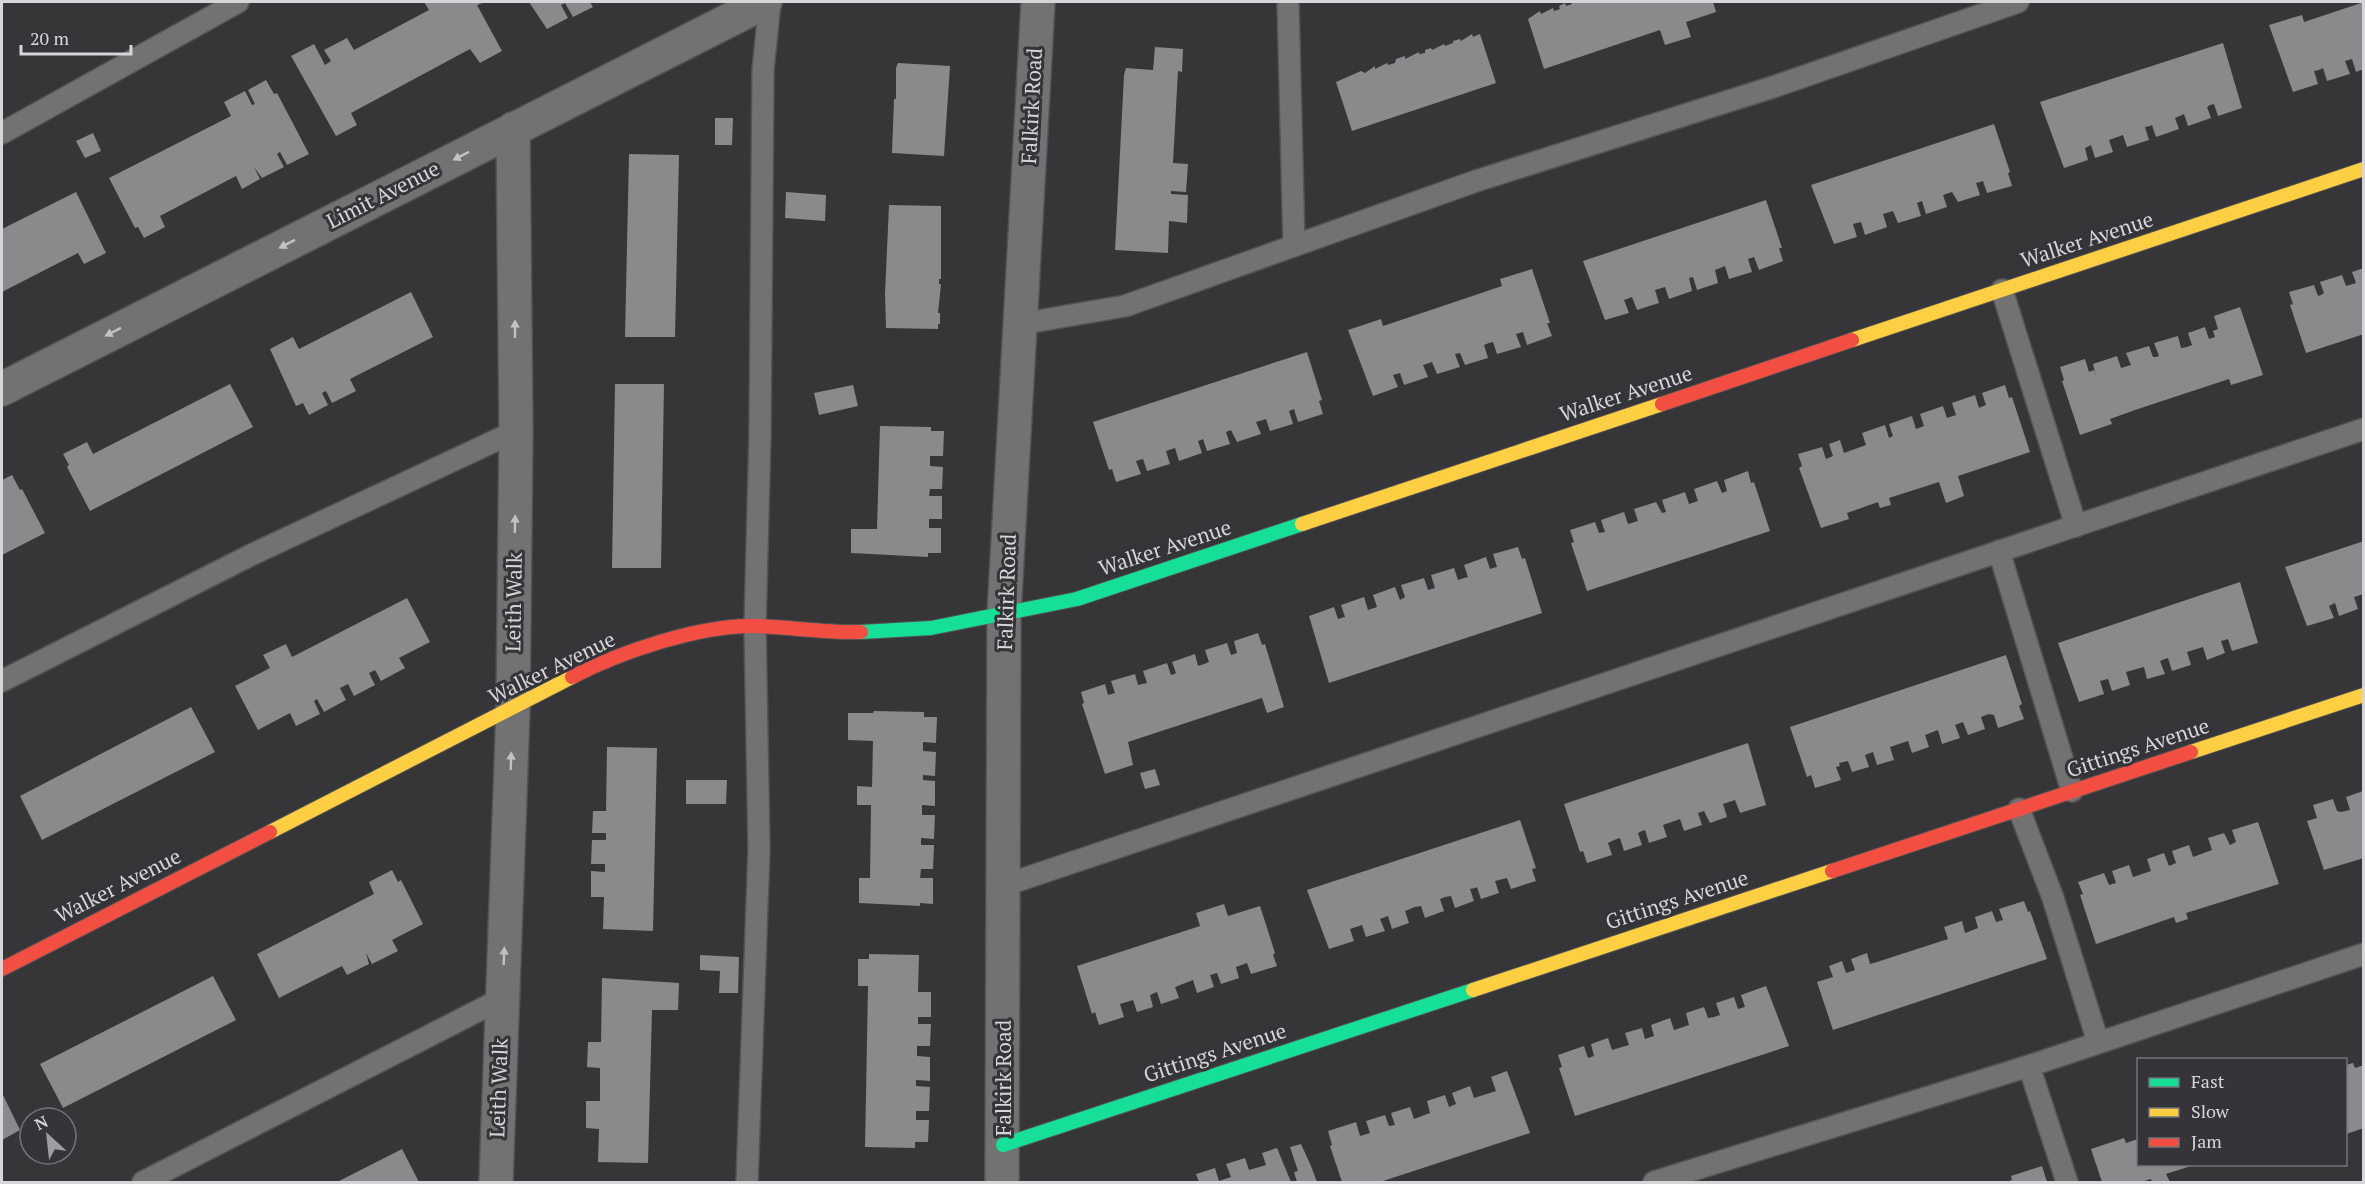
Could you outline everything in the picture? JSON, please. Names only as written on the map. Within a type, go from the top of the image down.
[{"type":"street","name":"Limit Avenue","points":[[2,389],[765,2]]},
{"type":"street","name":"Falkirk Road","points":[[1002,1182],[1005,614],[1038,2]]},
{"type":"street","name":"Leith Walk","points":[[496,1182],[513,710],[516,431],[513,129]]},
{"type":"street","name":"Walker Avenue","points":[[2,969],[513,710],[586,670],[649,646],[723,628],[755,626],[832,633],[931,628],[1077,599],[2364,169]]},
{"type":"street","name":"Gittings Avenue","points":[[1003,1145],[2364,695]]},
{"type":"lane","points":[[2,133],[238,2]]},
{"type":"lane","points":[[747,1182],[759,849],[755,626],[760,434],[763,70],[770,2]]},
{"type":"lane","points":[[1288,2],[1294,246]]},
{"type":"lane","points":[[1020,324],[1125,306],[1476,181],[1773,87],[2018,2]]},
{"type":"lane","points":[[2002,290],[2076,526]]},
{"type":"lane","points":[[1005,885],[2364,429]]},
{"type":"lane","points":[[2,681],[251,555],[516,431]]},
{"type":"lane","points":[[1999,551],[2072,791]]},
{"type":"lane","points":[[2019,809],[2054,898],[2098,1042]]},
{"type":"lane","points":[[1654,1182],[2029,1066],[2364,954]]},
{"type":"lane","points":[[143,1182],[503,998]]},
{"type":"lane","points":[[2029,1066],[2067,1182]]},
{"type":"building","points":[[424,2],[485,2],[477,5],[502,51],[480,63],[470,49],[351,113],[357,125],[336,136],[291,56],[314,44],[325,65],[331,61],[324,50],[347,38],[354,50],[429,10]]},
{"type":"building","points":[[529,2],[590,2],[593,7],[573,17],[565,3],[561,5],[568,18],[547,29]]},
{"type":"building","points":[[1571,2],[1713,2],[1716,12],[1686,22],[1691,37],[1665,45],[1660,30],[1544,69],[1528,19],[1540,11],[1541,14],[1553,8],[1554,11],[1560,9],[1559,6],[1565,3],[1566,6],[1572,4]]},
{"type":"building","points":[[2364,2],[2364,69],[2356,72],[2352,59],[2345,61],[2350,74],[2327,81],[2323,68],[2314,71],[2318,84],[2293,92],[2269,25],[2302,15],[2304,22]]},
{"type":"building","points":[[1472,34],[1473,37],[1480,34],[1496,83],[1352,131],[1336,82],[1361,71],[1365,73],[1375,66],[1375,69],[1387,63],[1388,65],[1395,63],[1396,59],[1405,56],[1405,59],[1419,52],[1419,54],[1425,53],[1425,50],[1431,48],[1432,50],[1444,44],[1445,46],[1460,39],[1461,41]]},
{"type":"building","points":[[2223,43],[2242,108],[2218,116],[2214,104],[2210,105],[2207,107],[2211,118],[2188,126],[2184,114],[2175,118],[2179,129],[2156,137],[2152,125],[2145,127],[2149,140],[2127,147],[2123,135],[2109,140],[2113,152],[2095,158],[2091,145],[2085,148],[2088,160],[2064,168],[2040,102]]},
{"type":"building","points":[[1155,47],[1183,49],[1182,72],[1178,71],[1173,163],[1188,164],[1186,192],[1171,191],[1171,194],[1188,195],[1187,223],[1169,221],[1168,253],[1115,250],[1124,75],[1126,68],[1153,70]]},
{"type":"building","points":[[898,63],[950,66],[944,156],[892,153]]},
{"type":"building","points":[[266,80],[274,94],[277,93],[309,154],[287,165],[280,152],[277,154],[284,167],[262,178],[254,167],[260,179],[242,189],[236,176],[160,216],[165,227],[144,238],[138,227],[135,228],[109,178],[231,116],[224,102],[245,91],[252,105],[255,104],[248,90]]},
{"type":"building","points":[[715,118],[733,118],[732,145],[715,145]]},
{"type":"building","points":[[1994,124],[2010,172],[2008,173],[2012,186],[1987,193],[1983,181],[1976,183],[1980,195],[1958,202],[1952,192],[1943,195],[1947,207],[1926,214],[1922,201],[1917,203],[1921,216],[1898,223],[1893,211],[1883,214],[1887,227],[1865,235],[1861,222],[1853,224],[1857,237],[1834,244],[1811,185]]},
{"type":"building","points":[[93,133],[101,151],[85,158],[76,141]]},
{"type":"building","points":[[629,154],[679,155],[675,337],[625,337]]},
{"type":"building","points":[[76,192],[106,253],[84,264],[78,253],[2,292],[2,229]]},
{"type":"building","points":[[786,192],[826,195],[825,221],[785,218]]},
{"type":"building","points":[[1766,200],[1782,248],[1779,248],[1783,261],[1759,270],[1754,257],[1748,259],[1752,272],[1729,279],[1725,266],[1715,270],[1718,283],[1697,290],[1693,277],[1689,278],[1692,291],[1669,299],[1665,287],[1655,290],[1659,303],[1637,310],[1632,297],[1624,300],[1629,313],[1605,320],[1583,261]]},
{"type":"building","points":[[889,205],[941,206],[941,279],[939,279],[939,284],[941,284],[938,329],[886,328],[885,294]]},
{"type":"building","points":[[2364,268],[2364,334],[2306,353],[2290,305],[2293,304],[2289,292],[2314,285],[2318,296],[2324,293],[2320,282],[2342,275],[2346,286],[2356,283],[2352,272]]},
{"type":"building","points":[[1532,269],[1550,323],[1547,323],[1552,336],[1527,345],[1523,332],[1516,334],[1521,347],[1497,354],[1493,342],[1489,343],[1484,345],[1488,358],[1465,365],[1460,353],[1455,354],[1460,367],[1437,374],[1432,362],[1423,365],[1428,377],[1404,385],[1400,373],[1393,375],[1398,387],[1373,396],[1348,330],[1381,319],[1383,326],[1502,286],[1500,279]]},
{"type":"building","points":[[411,292],[433,337],[350,379],[356,391],[332,403],[326,391],[322,393],[328,405],[309,415],[303,403],[296,406],[270,349],[293,337],[299,349]]},
{"type":"building","points":[[2240,307],[2263,375],[2231,385],[2229,379],[2110,419],[2112,424],[2080,435],[2062,381],[2064,380],[2060,367],[2085,359],[2089,372],[2094,370],[2096,376],[2093,364],[2117,356],[2121,368],[2131,365],[2126,353],[2149,346],[2153,357],[2159,356],[2154,343],[2178,336],[2181,348],[2187,347],[2192,345],[2188,333],[2205,327],[2209,339],[2215,337],[2213,331],[2218,329],[2214,316]]},
{"type":"building","points":[[1307,352],[1322,400],[1319,401],[1323,414],[1298,422],[1294,409],[1289,411],[1293,424],[1270,431],[1266,419],[1256,422],[1261,434],[1237,442],[1231,430],[1226,432],[1230,444],[1207,451],[1203,439],[1198,441],[1202,453],[1179,461],[1175,448],[1166,451],[1170,464],[1147,471],[1143,459],[1136,461],[1141,474],[1116,482],[1112,469],[1109,470],[1093,422]]},
{"type":"building","points":[[230,384],[253,427],[90,511],[67,467],[69,465],[63,454],[87,442],[93,454]]},
{"type":"building","points":[[615,384],[664,384],[661,568],[612,568]]},
{"type":"building","points":[[853,385],[858,406],[819,415],[814,393]]},
{"type":"building","points":[[2005,385],[2009,398],[2012,397],[2030,452],[1958,476],[1964,496],[1946,503],[1939,482],[1889,498],[1891,505],[1880,508],[1878,502],[1847,513],[1849,519],[1821,528],[1799,468],[1802,466],[1798,454],[1822,447],[1826,459],[1833,456],[1829,444],[1840,440],[1844,453],[1866,445],[1862,433],[1885,425],[1889,438],[1893,436],[1889,424],[1912,416],[1916,429],[1924,426],[1920,414],[1943,406],[1947,418],[1956,415],[1952,403],[1975,395],[1979,408],[1986,405],[1982,393]]},
{"type":"building","points":[[880,426],[931,427],[931,431],[944,431],[943,456],[930,456],[930,466],[943,467],[942,489],[930,489],[929,496],[942,496],[942,519],[929,519],[929,528],[941,528],[941,553],[928,553],[928,557],[851,553],[851,529],[877,529]]},
{"type":"building","points":[[1748,471],[1751,483],[1754,482],[1770,531],[1587,591],[1571,543],[1574,542],[1570,530],[1595,522],[1599,533],[1605,532],[1601,520],[1624,512],[1628,524],[1638,521],[1634,509],[1656,502],[1662,513],[1666,512],[1662,500],[1685,492],[1689,504],[1698,501],[1694,489],[1717,481],[1722,493],[1727,491],[1724,480]]},
{"type":"building","points":[[12,475],[45,533],[2,555],[2,480]]},
{"type":"building","points":[[2364,541],[2364,594],[2354,597],[2358,609],[2339,616],[2335,603],[2329,606],[2334,618],[2307,626],[2285,567]]},
{"type":"building","points":[[1518,547],[1522,559],[1525,558],[1542,613],[1329,683],[1309,616],[1334,607],[1338,619],[1345,617],[1341,605],[1364,597],[1368,610],[1377,607],[1373,595],[1395,587],[1400,600],[1405,597],[1401,585],[1424,578],[1428,590],[1435,588],[1431,575],[1454,568],[1458,580],[1468,577],[1464,565],[1486,557],[1490,569],[1497,567],[1493,554]]},
{"type":"building","points":[[2240,582],[2258,643],[2232,651],[2228,639],[2221,641],[2225,653],[2207,660],[2203,647],[2187,652],[2191,665],[2172,671],[2168,658],[2160,661],[2165,674],[2147,679],[2144,667],[2126,672],[2130,685],[2112,691],[2108,679],[2100,681],[2104,694],[2079,702],[2058,643]]},
{"type":"building","points":[[407,598],[430,642],[399,658],[405,668],[381,681],[375,670],[369,673],[375,685],[354,696],[348,684],[340,688],[346,700],[324,712],[317,699],[314,701],[320,714],[296,726],[290,713],[258,730],[235,686],[270,668],[263,655],[286,644],[292,657]]},
{"type":"building","points":[[1258,633],[1262,645],[1265,644],[1284,707],[1267,713],[1262,698],[1128,742],[1133,765],[1105,774],[1082,704],[1084,703],[1081,692],[1105,684],[1108,695],[1115,693],[1111,681],[1135,674],[1138,685],[1147,683],[1143,671],[1167,663],[1171,675],[1176,673],[1172,662],[1195,654],[1198,666],[1204,664],[1209,662],[1205,650],[1227,643],[1231,655],[1237,653],[1234,641]]},
{"type":"building","points":[[2006,655],[2022,704],[2019,706],[2024,719],[1998,728],[1994,715],[1989,714],[1981,717],[1985,729],[1968,735],[1963,722],[1955,725],[1960,738],[1942,744],[1938,730],[1925,735],[1929,747],[1912,753],[1908,741],[1890,747],[1894,760],[1877,765],[1873,752],[1865,755],[1869,767],[1852,772],[1848,761],[1839,763],[1840,766],[1836,767],[1841,780],[1815,788],[1811,775],[1807,777],[1790,727]]},
{"type":"building","points":[[191,707],[215,752],[42,840],[20,796]]},
{"type":"building","points":[[874,711],[924,712],[924,717],[937,717],[936,743],[923,742],[923,751],[936,752],[935,776],[923,775],[923,780],[935,781],[935,806],[922,805],[922,815],[935,815],[934,839],[921,838],[921,845],[934,845],[933,869],[921,869],[920,878],[933,878],[933,904],[920,903],[920,906],[859,903],[859,878],[870,878],[871,805],[857,805],[857,786],[872,787],[873,741],[848,740],[848,713],[873,713]]},
{"type":"building","points":[[1748,743],[1766,805],[1740,813],[1735,800],[1723,804],[1727,817],[1710,823],[1704,811],[1698,813],[1702,825],[1684,831],[1680,819],[1663,825],[1667,837],[1649,843],[1645,830],[1638,833],[1642,845],[1624,851],[1620,838],[1608,843],[1612,855],[1587,863],[1583,851],[1580,852],[1564,804]]},
{"type":"building","points":[[607,747],[657,748],[653,931],[603,929],[604,897],[591,897],[591,871],[605,872],[605,864],[591,864],[592,840],[606,840],[606,833],[592,833],[593,811],[606,811]]},
{"type":"building","points":[[1155,769],[1160,785],[1145,789],[1140,773]]},
{"type":"building","points":[[686,780],[727,780],[726,804],[686,804]]},
{"type":"building","points":[[2363,791],[2364,858],[2324,870],[2307,821],[2317,818],[2313,805],[2333,799],[2337,811],[2350,810],[2346,797]]},
{"type":"building","points":[[1520,820],[1536,868],[1532,869],[1536,881],[1511,889],[1507,878],[1495,881],[1499,893],[1481,899],[1477,887],[1470,889],[1474,901],[1455,908],[1451,896],[1445,897],[1440,899],[1444,911],[1425,918],[1421,906],[1415,907],[1405,911],[1409,923],[1392,929],[1388,916],[1380,919],[1385,931],[1366,937],[1362,925],[1350,929],[1354,941],[1329,949],[1307,890]]},
{"type":"building","points":[[2258,822],[2279,884],[2186,913],[2188,919],[2176,923],[2174,917],[2096,944],[2078,882],[2104,873],[2109,885],[2116,883],[2112,871],[2129,865],[2133,877],[2151,871],[2147,859],[2164,853],[2169,866],[2176,863],[2172,851],[2189,845],[2193,857],[2212,850],[2208,838],[2224,833],[2230,845],[2236,842],[2232,830]]},
{"type":"building","points":[[392,870],[398,882],[401,880],[423,924],[392,940],[398,951],[372,964],[366,953],[369,964],[347,975],[342,966],[279,998],[257,954],[374,894],[369,882]]},
{"type":"building","points":[[2024,901],[2028,912],[2030,911],[2047,959],[1833,1030],[1817,982],[1833,977],[1829,966],[1842,961],[1846,973],[1855,970],[1851,959],[1867,953],[1870,964],[1948,939],[1944,927],[1962,921],[1965,933],[1978,928],[1975,917],[1992,911],[1996,922],[2003,920],[1999,909]]},
{"type":"building","points":[[1224,904],[1228,916],[1260,906],[1277,966],[1251,974],[1247,963],[1236,967],[1239,978],[1221,984],[1217,973],[1210,975],[1214,987],[1197,993],[1193,980],[1175,987],[1179,998],[1161,1004],[1157,992],[1150,995],[1153,1007],[1137,1012],[1133,1000],[1120,1004],[1124,1017],[1099,1025],[1095,1012],[1092,1014],[1077,966],[1200,926],[1196,913]]},
{"type":"building","points":[[869,954],[919,955],[918,992],[931,992],[931,1017],[918,1017],[918,1024],[931,1024],[930,1046],[917,1046],[917,1056],[930,1057],[930,1081],[916,1080],[916,1086],[930,1087],[929,1111],[916,1111],[916,1120],[929,1120],[928,1142],[915,1142],[915,1148],[865,1147],[868,986],[858,986],[858,959],[869,959]]},
{"type":"building","points":[[700,955],[739,957],[738,993],[719,993],[720,971],[700,970]]},
{"type":"building","points":[[213,976],[236,1020],[67,1106],[62,1106],[40,1064]]},
{"type":"building","points":[[602,978],[679,983],[678,1010],[652,1010],[648,1163],[598,1162],[599,1129],[586,1128],[586,1101],[600,1101],[600,1068],[587,1067],[588,1042],[601,1042]]},
{"type":"building","points":[[1766,986],[1789,1046],[1575,1116],[1559,1068],[1562,1067],[1558,1055],[1584,1046],[1588,1058],[1594,1056],[1591,1044],[1608,1038],[1612,1050],[1629,1045],[1625,1033],[1642,1028],[1645,1039],[1654,1036],[1651,1025],[1670,1018],[1674,1030],[1689,1025],[1686,1013],[1704,1007],[1708,1018],[1714,1017],[1720,1015],[1716,1003],[1734,997],[1738,1009],[1745,1007],[1741,995]]},
{"type":"building","points":[[2353,1063],[2355,1068],[2364,1065],[2364,1128],[2347,1134],[2347,1065]]},
{"type":"building","points":[[1507,1071],[1530,1133],[1380,1182],[1342,1182],[1330,1146],[1332,1145],[1328,1131],[1356,1122],[1360,1136],[1370,1133],[1366,1121],[1385,1115],[1389,1126],[1395,1125],[1391,1113],[1410,1107],[1414,1119],[1430,1113],[1427,1101],[1445,1095],[1449,1107],[1456,1104],[1452,1093],[1470,1086],[1474,1098],[1496,1091],[1491,1077]]},
{"type":"building","points":[[2,1093],[18,1126],[18,1131],[2,1140]]},
{"type":"building","points":[[2124,1138],[2126,1143],[2137,1139],[2137,1166],[2191,1166],[2166,1174],[2170,1182],[2152,1182],[2151,1179],[2141,1182],[2102,1182],[2091,1149]]},
{"type":"building","points":[[1301,1144],[1317,1182],[1297,1182],[1294,1172],[1298,1171],[1290,1147]]},
{"type":"building","points":[[1277,1148],[1291,1182],[1199,1182],[1196,1174],[1215,1168],[1219,1181],[1231,1177],[1226,1164],[1245,1158],[1249,1170],[1266,1165],[1262,1153]]},
{"type":"building","points":[[402,1149],[419,1182],[337,1182],[347,1177]]},
{"type":"building","points":[[2042,1166],[2047,1182],[2006,1182],[2012,1180],[2011,1176]]},
{"type":"traffic: fast","points":[[861,632],[931,628],[1077,599],[1302,524]]},
{"type":"traffic: fast","points":[[1003,1145],[1473,990]]},
{"type":"traffic: slow","points":[[1852,340],[2364,169]]},
{"type":"traffic: slow","points":[[1302,524],[1662,404]]},
{"type":"traffic: slow","points":[[270,832],[572,677]]},
{"type":"traffic: slow","points":[[2191,752],[2364,695]]},
{"type":"traffic: slow","points":[[1473,990],[1832,871]]},
{"type":"traffic: jam","points":[[1662,404],[1852,340]]},
{"type":"traffic: jam","points":[[572,677],[637,649],[711,630],[756,626],[861,632]]},
{"type":"traffic: jam","points":[[1832,871],[2191,752]]},
{"type":"traffic: jam","points":[[2,969],[270,832]]}]
